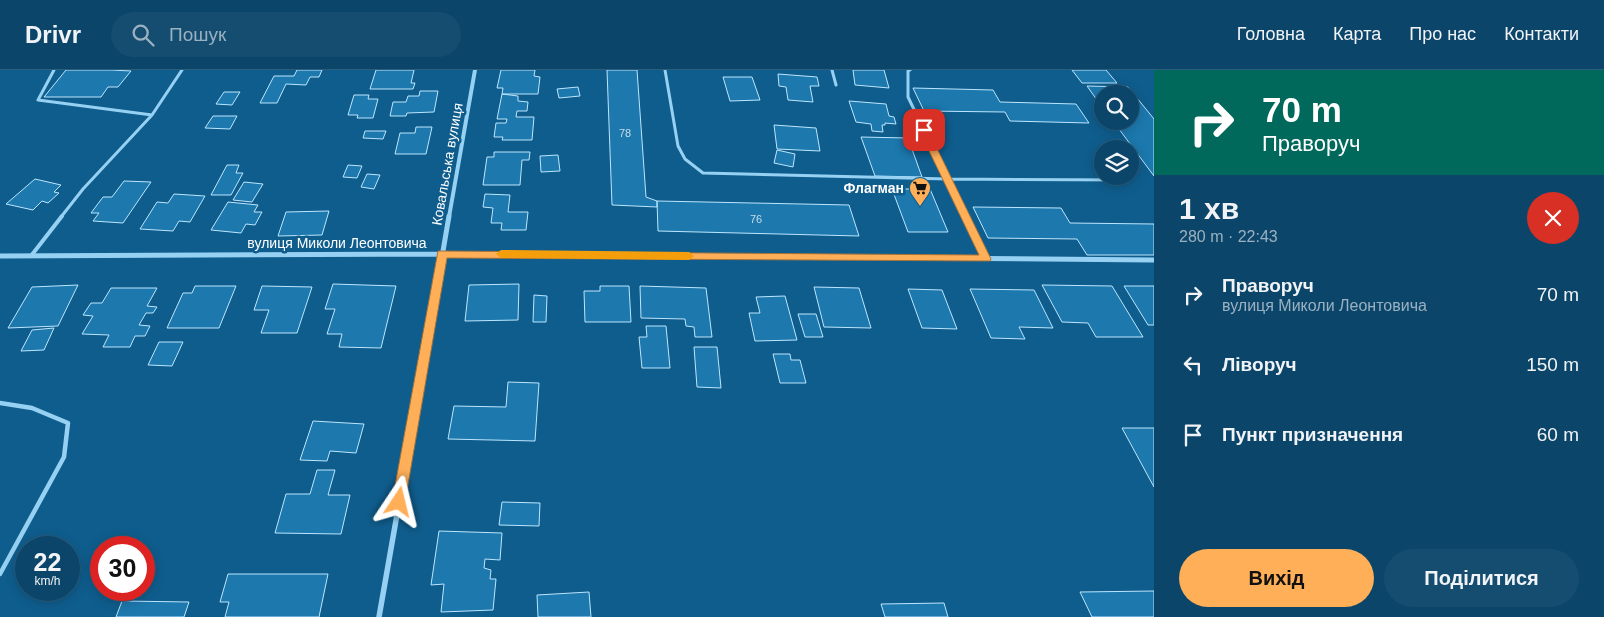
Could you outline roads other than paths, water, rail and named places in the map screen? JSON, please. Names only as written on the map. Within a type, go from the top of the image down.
[{"type":"street","name":"Ковальська вулиця","points":[[379,617],[475,70]]},
{"type":"street","name":"вулиця Миколи Леонтовича","points":[[0,256],[442,254],[1154,260]]},
{"type":"lane","points":[[54,70],[38,100],[152,115]]},
{"type":"lane","points":[[31,256],[83,189],[152,115],[182,70]]},
{"type":"lane","points":[[666,70],[678,146],[685,159],[703,173],[948,180],[1094,180]]},
{"type":"lane","points":[[832,70],[836,85]]},
{"type":"lane","points":[[910,70],[908,71],[908,97],[986,259]]},
{"type":"lane","points":[[0,403],[32,408],[68,423],[64,457],[0,572]]},
{"type":"place","name":"Флагман","points":[[920,207]]}]
